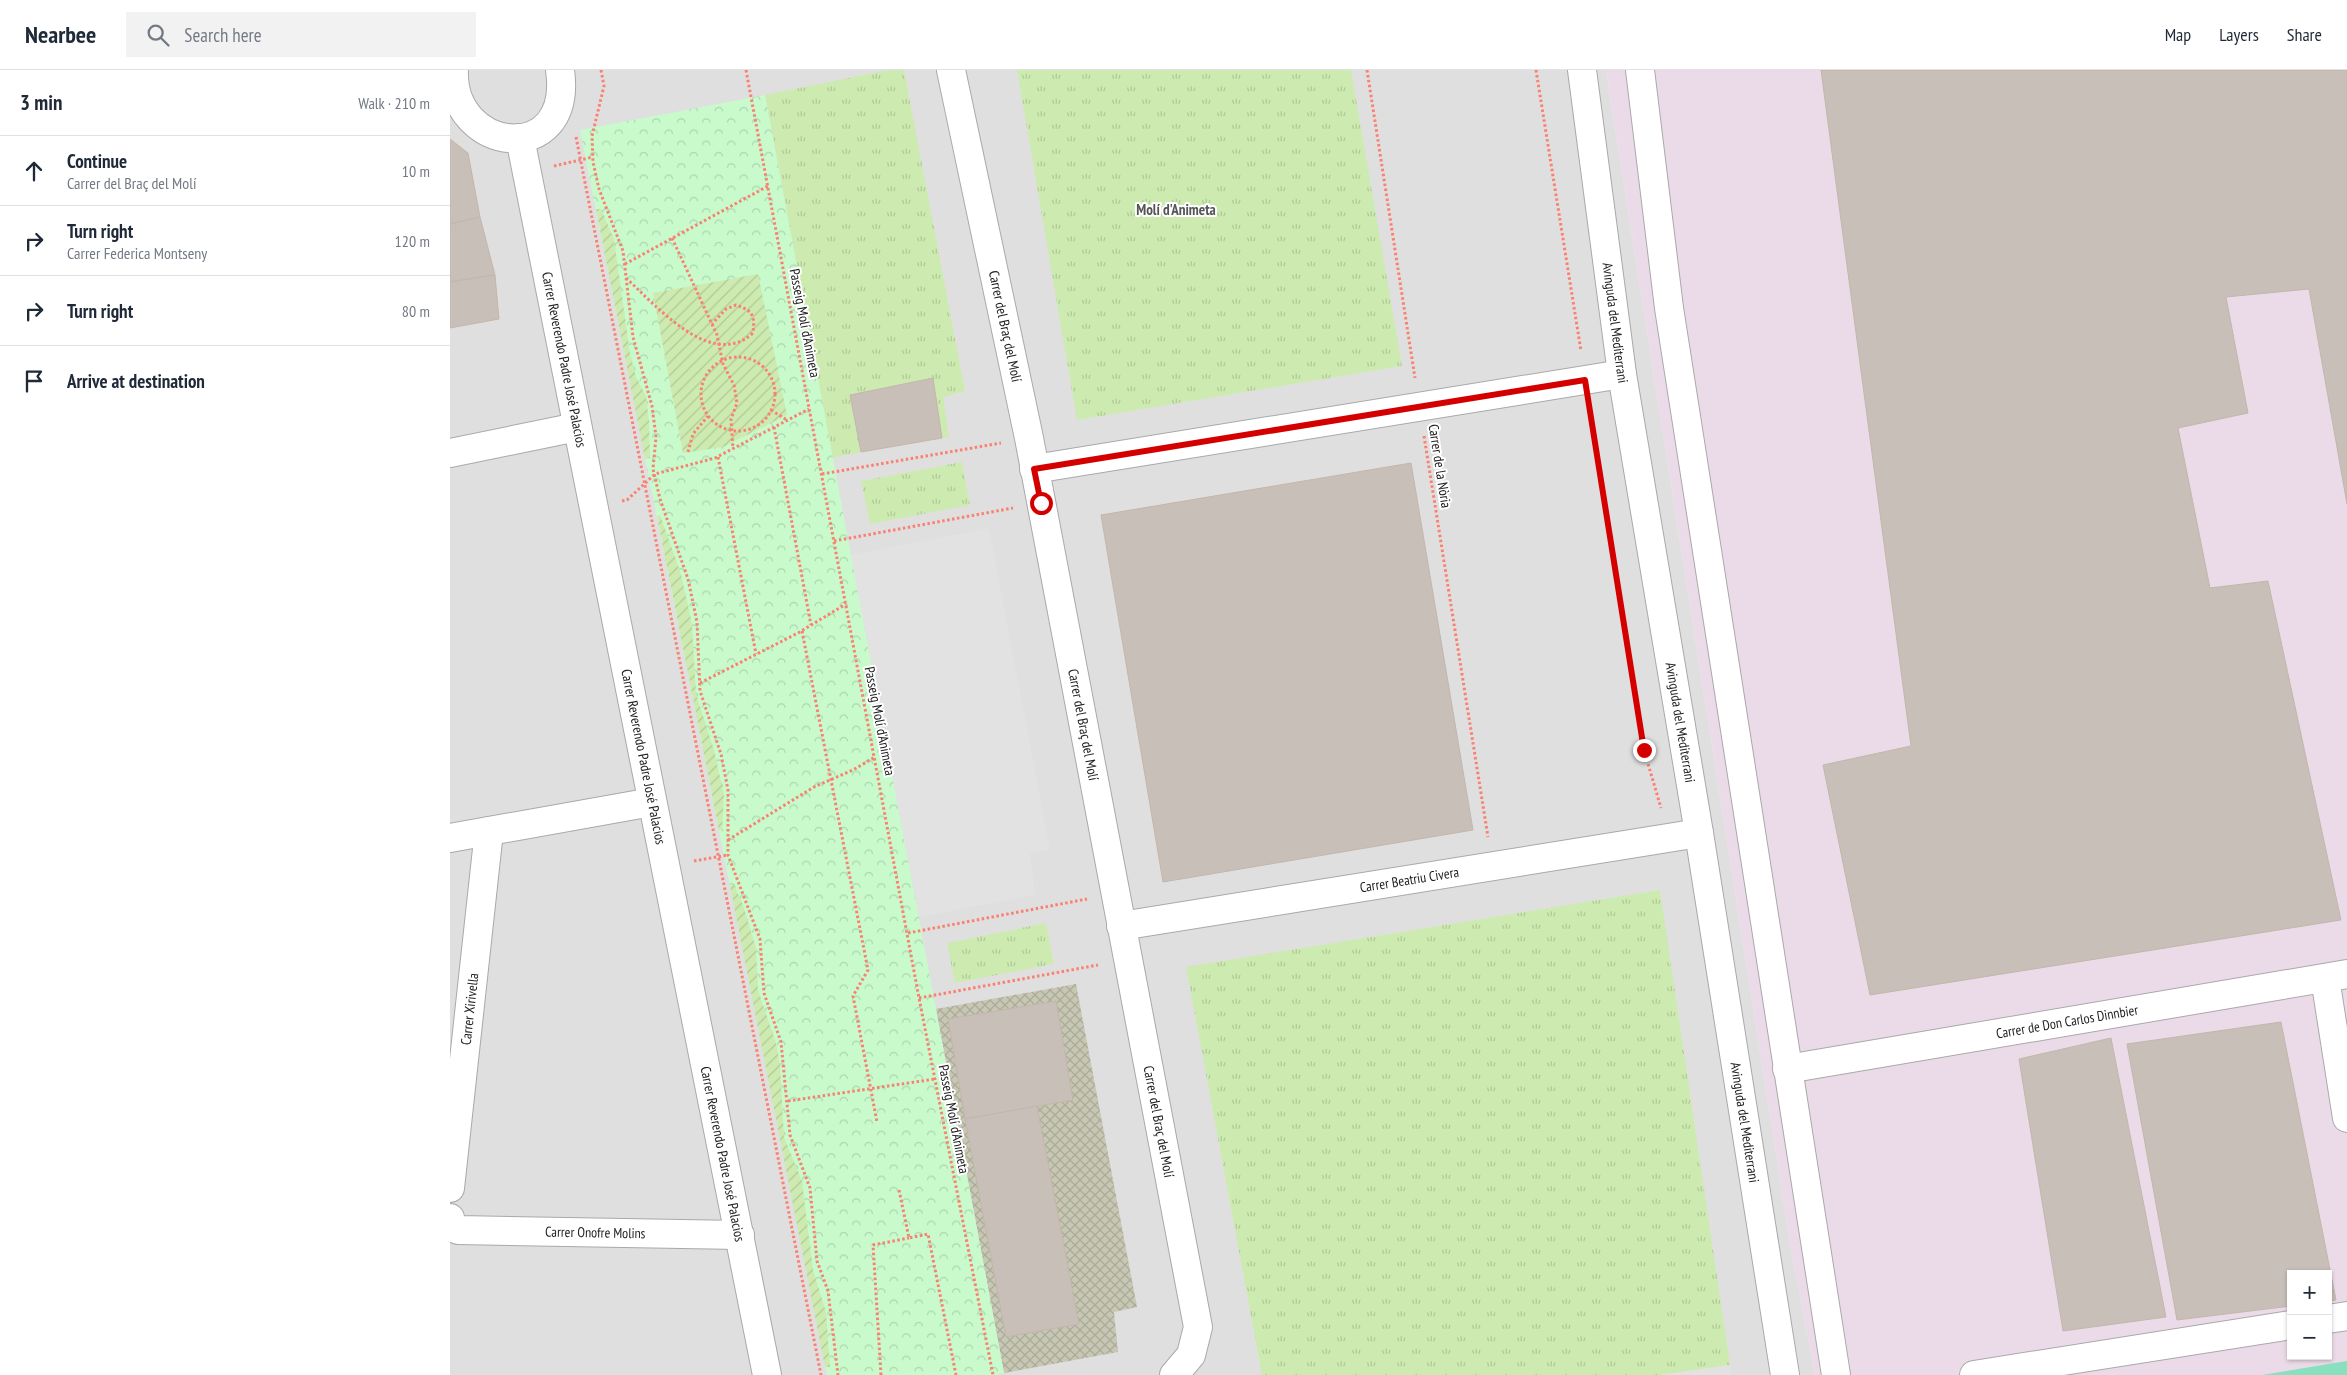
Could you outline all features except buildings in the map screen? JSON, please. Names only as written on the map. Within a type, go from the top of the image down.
[{"type":"street","points":[[452,72],[452,100],[461,115],[472,128],[486,136],[503,140],[520,138],[534,133],[546,124],[555,112],[560,99],[562,84],[560,70]]},
{"type":"street","name":"Carrer del Braç del Molí","points":[[951,70],[1029,438],[1198,1327],[1191,1355],[1175,1375]]},
{"type":"street","name":"Avinguda del Mediterrani","points":[[1582,70],[1622,374],[1700,833],[1785,1375]]},
{"type":"street","points":[[1640,70],[1669,308],[1836,1375]]},
{"type":"street","name":"Carrer Reverendo Padre José Palacios","points":[[520,138],[767,1375]]},
{"type":"street","points":[[1034,469],[1622,374]]},
{"type":"street","points":[[450,453],[577,427]]},
{"type":"street","points":[[450,838],[652,802]]},
{"type":"street","name":"Carrer Xirivella","points":[[450,1188],[489,831]]},
{"type":"street","name":"Carrer Beatriu Civera","points":[[1121,926],[1700,833]]},
{"type":"street","points":[[2336,976],[2347,1118]]},
{"type":"street","name":"Carrer de Don Carlos Dinnbier","points":[[1787,1069],[2336,976]]},
{"type":"street","name":"Carrer Onofre Molins","points":[[451,1222],[458,1230],[740,1235]]},
{"type":"street","points":[[2332,1318],[2347,1316]]},
{"type":"street","points":[[1974,1375],[2287,1326]]},
{"type":"path","points":[[601,70],[604,86],[592,136],[593,157],[599,189],[623,251],[633,337],[652,406],[656,437],[654,474],[660,499],[688,579],[697,622],[700,692],[720,754],[728,790],[728,855],[760,939],[764,993],[781,1042],[790,1135],[810,1188],[817,1261],[828,1291],[838,1375]]},
{"type":"path","name":"Passeig Molí d'Animeta","points":[[746,70],[919,998],[992,1375]]},
{"type":"path","name":"Carrer de la Nòria","points":[[1367,70],[1493,865]]},
{"type":"path","points":[[1536,70],[1644,750],[1670,838]]},
{"type":"path","points":[[575,130],[821,1375]]},
{"type":"path","points":[[527,173],[593,157]]},
{"type":"path","points":[[625,264],[768,186]]},
{"type":"path","points":[[672,238],[712,324],[719,343],[722,360],[734,385],[737,403],[731,419],[733,449]]},
{"type":"path","points":[[626,277],[678,325],[704,341],[732,344],[746,339],[753,333],[754,318],[748,309],[736,304],[726,309],[712,324]]},
{"type":"path","points":[[740,357],[752,359],[762,365],[769,374],[774,386],[771,410],[764,420],[753,428],[741,431],[717,425],[708,416],[702,404],[700,393],[703,381],[709,371],[722,360],[740,357]]},
{"type":"path","points":[[593,507],[627,500],[654,474],[718,457],[809,409]]},
{"type":"path","points":[[771,410],[787,420]]},
{"type":"path","points":[[688,452],[693,434],[708,416]]},
{"type":"path","points":[[774,428],[811,625]]},
{"type":"path","points":[[822,474],[1029,438]]},
{"type":"path","points":[[718,457],[756,654]]},
{"type":"path","points":[[834,541],[1041,503]]},
{"type":"path","points":[[700,683],[802,631],[846,604]]},
{"type":"path","points":[[802,631],[868,970],[853,996],[878,1122]]},
{"type":"path","points":[[728,840],[814,787],[875,757]]},
{"type":"path","points":[[908,933],[1115,894]]},
{"type":"path","points":[[919,998],[1127,960]]},
{"type":"path","points":[[788,1101],[935,1079]]},
{"type":"path","points":[[899,1190],[909,1238]]},
{"type":"path","points":[[881,1375],[873,1244],[928,1234],[956,1375]]},
{"type":"shaded area","points":[[450,70],[1606,70],[1791,1249],[1815,1375],[450,1375]]},
{"type":"shaded area","points":[[1606,70],[2347,70],[2347,1375],[1815,1375],[1791,1249]]},
{"type":"shaded area","points":[[989,528],[1050,850],[1030,854],[1035,895],[919,917],[851,555]]},
{"type":"shaded area","points":[[1076,984],[1137,1307],[1114,1312],[1118,1352],[1004,1373],[936,1009]]},
{"type":"shaded area","points":[[1730,1365],[1732,1375],[1660,1375]]},
{"type":"green space","points":[[888,70],[904,70],[965,391],[943,397],[949,437],[942,438],[932,378],[851,395],[861,452],[832,458],[765,95]]},
{"type":"green space","points":[[1017,70],[1351,70],[1402,366],[1077,420]]},
{"type":"green space","points":[[765,95],[1004,1373],[996,1375],[827,1375],[580,130]]},
{"type":"green space","points":[[596,209],[601,209],[614,239],[630,353],[636,377],[646,396],[650,458],[645,459]]},
{"type":"green space","points":[[758,274],[787,415],[723,447],[683,453],[653,293]]},
{"type":"green space","points":[[962,462],[970,505],[870,524],[861,481]]},
{"type":"green space","points":[[660,515],[680,571],[692,625],[696,694],[714,750],[724,795],[722,830],[719,830],[657,516]]},
{"type":"green space","points":[[734,885],[743,905],[756,948],[758,990],[776,1043],[780,1065],[784,1137],[802,1181],[813,1270],[826,1312],[830,1367],[825,1367],[730,886]]},
{"type":"green space","points":[[1660,890],[1730,1365],[1660,1375],[1262,1375],[1186,967]]},
{"type":"green space","points":[[1046,923],[1054,964],[955,983],[947,943]]},
{"type":"green space","points":[[2347,1361],[2347,1375],[2262,1375]]},
{"type":"district","name":"Molí d'Animeta","points":[[1176,210]]},
{"type":"route","points":[[1041,503],[1034,469],[1585,380],[1644,750]]}]
